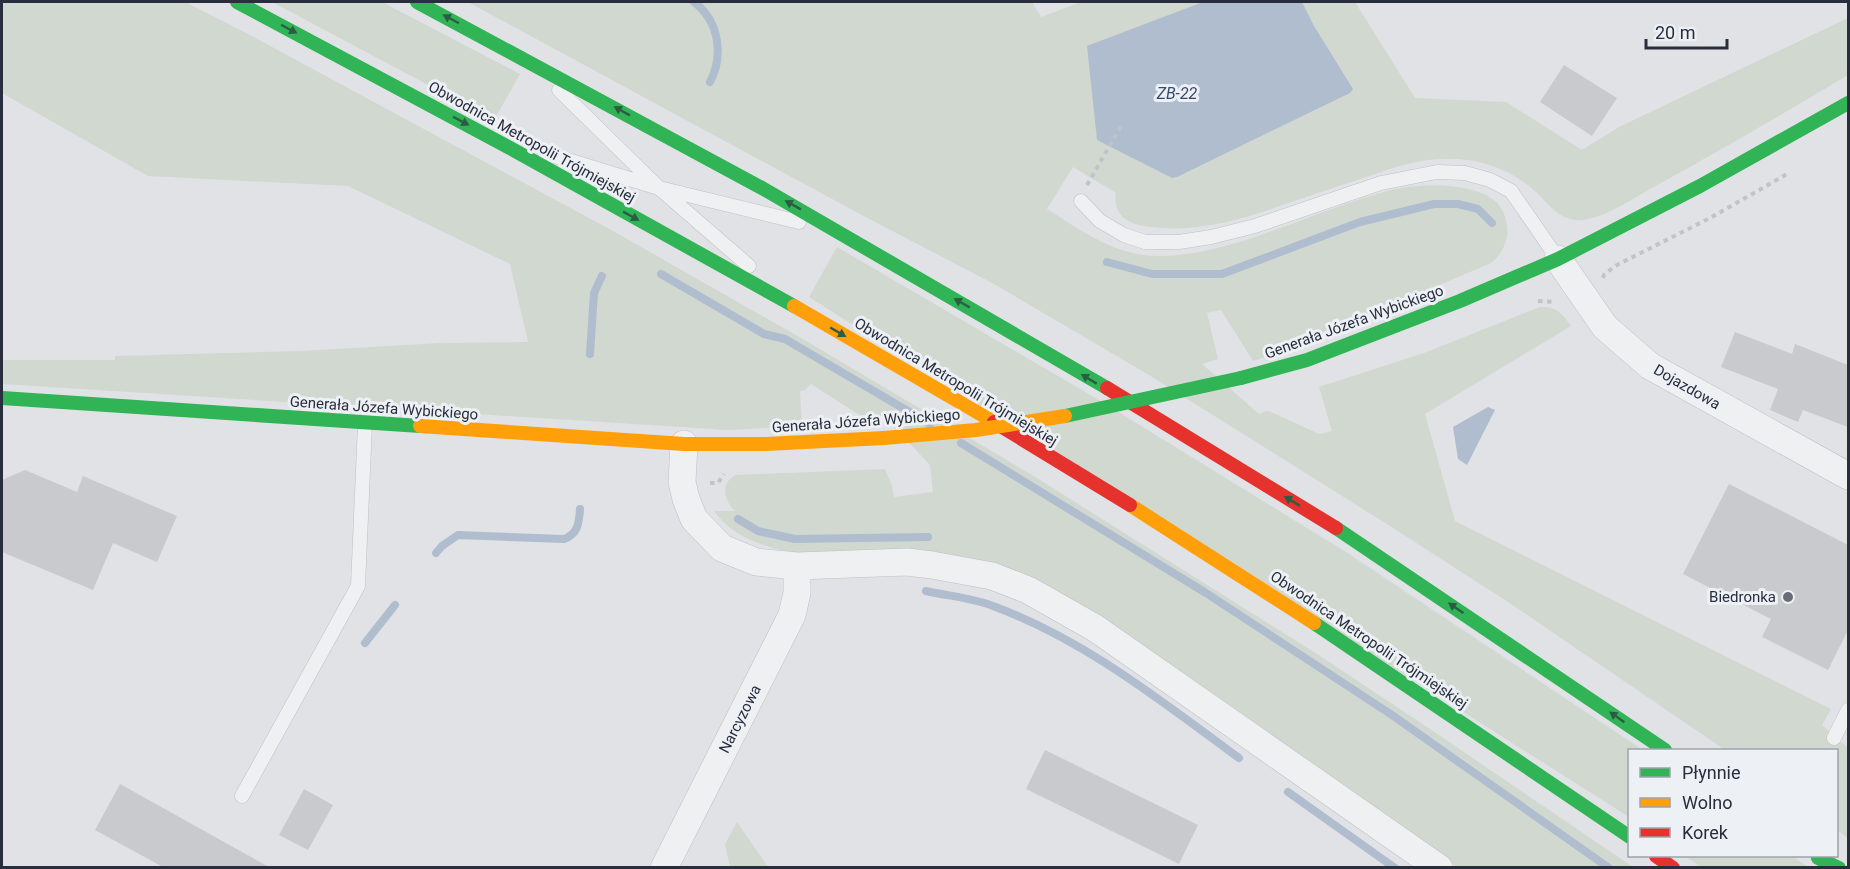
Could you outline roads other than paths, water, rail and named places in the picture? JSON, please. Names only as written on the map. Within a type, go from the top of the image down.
[{"type":"main road","name":"Obwodnica Metropolii Trójmiejskiej","points":[[237,2],[486,134],[961,402],[1237,572],[1523,762],[1628,836]]},
{"type":"main road","points":[[417,2],[528,59],[844,233],[1013,332],[1327,522],[1664,749]]},
{"type":"main road","name":"Generała Józefa Wybickiego","points":[[2,398],[684,444],[766,444],[884,438],[974,430],[1063,416],[1154,399],[1307,360],[1460,301],[1558,259],[1700,186],[1848,103]]},
{"type":"main road","points":[[1659,857],[1673,867]]},
{"type":"main road","points":[[1816,857],[1831,867]]},
{"type":"main road","points":[[1816,857],[1839,867]]},
{"type":"street","name":"Dojazdowa","points":[[1558,259],[1605,327],[1650,366],[1848,476]]},
{"type":"street","points":[[684,444],[682,482],[694,519],[722,548],[756,562],[797,566],[907,562],[932,565],[992,576],[1028,590],[1095,628],[1439,867]]},
{"type":"street","name":"Narcyzowa","points":[[664,867],[792,615],[797,593],[797,566]]},
{"type":"lane","points":[[528,59],[659,188],[801,310]]},
{"type":"lane","points":[[486,134],[659,188],[844,233]]},
{"type":"lane","points":[[1081,201],[1100,221],[1124,235],[1145,242],[1179,242],[1255,226],[1381,183],[1409,176],[1437,172],[1465,173],[1490,180],[1511,191],[1558,259]]},
{"type":"lane","points":[[242,796],[358,586],[365,424]]},
{"type":"lane","points":[[1834,738],[1848,710]]},
{"type":"water","name":"ZB-22","points":[[1203,2],[1302,2],[1353,89],[1350,93],[1172,178],[1097,140],[1087,46]]},
{"type":"water","points":[[1488,407],[1495,410],[1467,465],[1458,459],[1453,427]]},
{"type":"waterway","points":[[694,2],[709,19],[717,39],[717,61],[710,82]]},
{"type":"waterway","points":[[1107,262],[1152,274],[1222,274],[1360,222],[1434,204],[1458,204],[1478,209],[1492,223]]},
{"type":"waterway","points":[[661,274],[764,334],[785,339],[930,424]]},
{"type":"waterway","points":[[590,354],[594,293],[602,276]]},
{"type":"waterway","points":[[961,443],[1206,593],[1392,715],[1609,868]]},
{"type":"waterway","points":[[436,553],[458,535],[564,539],[575,531],[580,509]]},
{"type":"waterway","points":[[738,519],[758,531],[795,539],[928,537]]},
{"type":"waterway","points":[[926,591],[985,603],[1059,636],[1121,673],[1239,758]]},
{"type":"waterway","points":[[365,643],[395,605]]},
{"type":"waterway","points":[[1288,792],[1395,868]]},
{"type":"place","name":"Biedronka","points":[[1788,597]]}]
